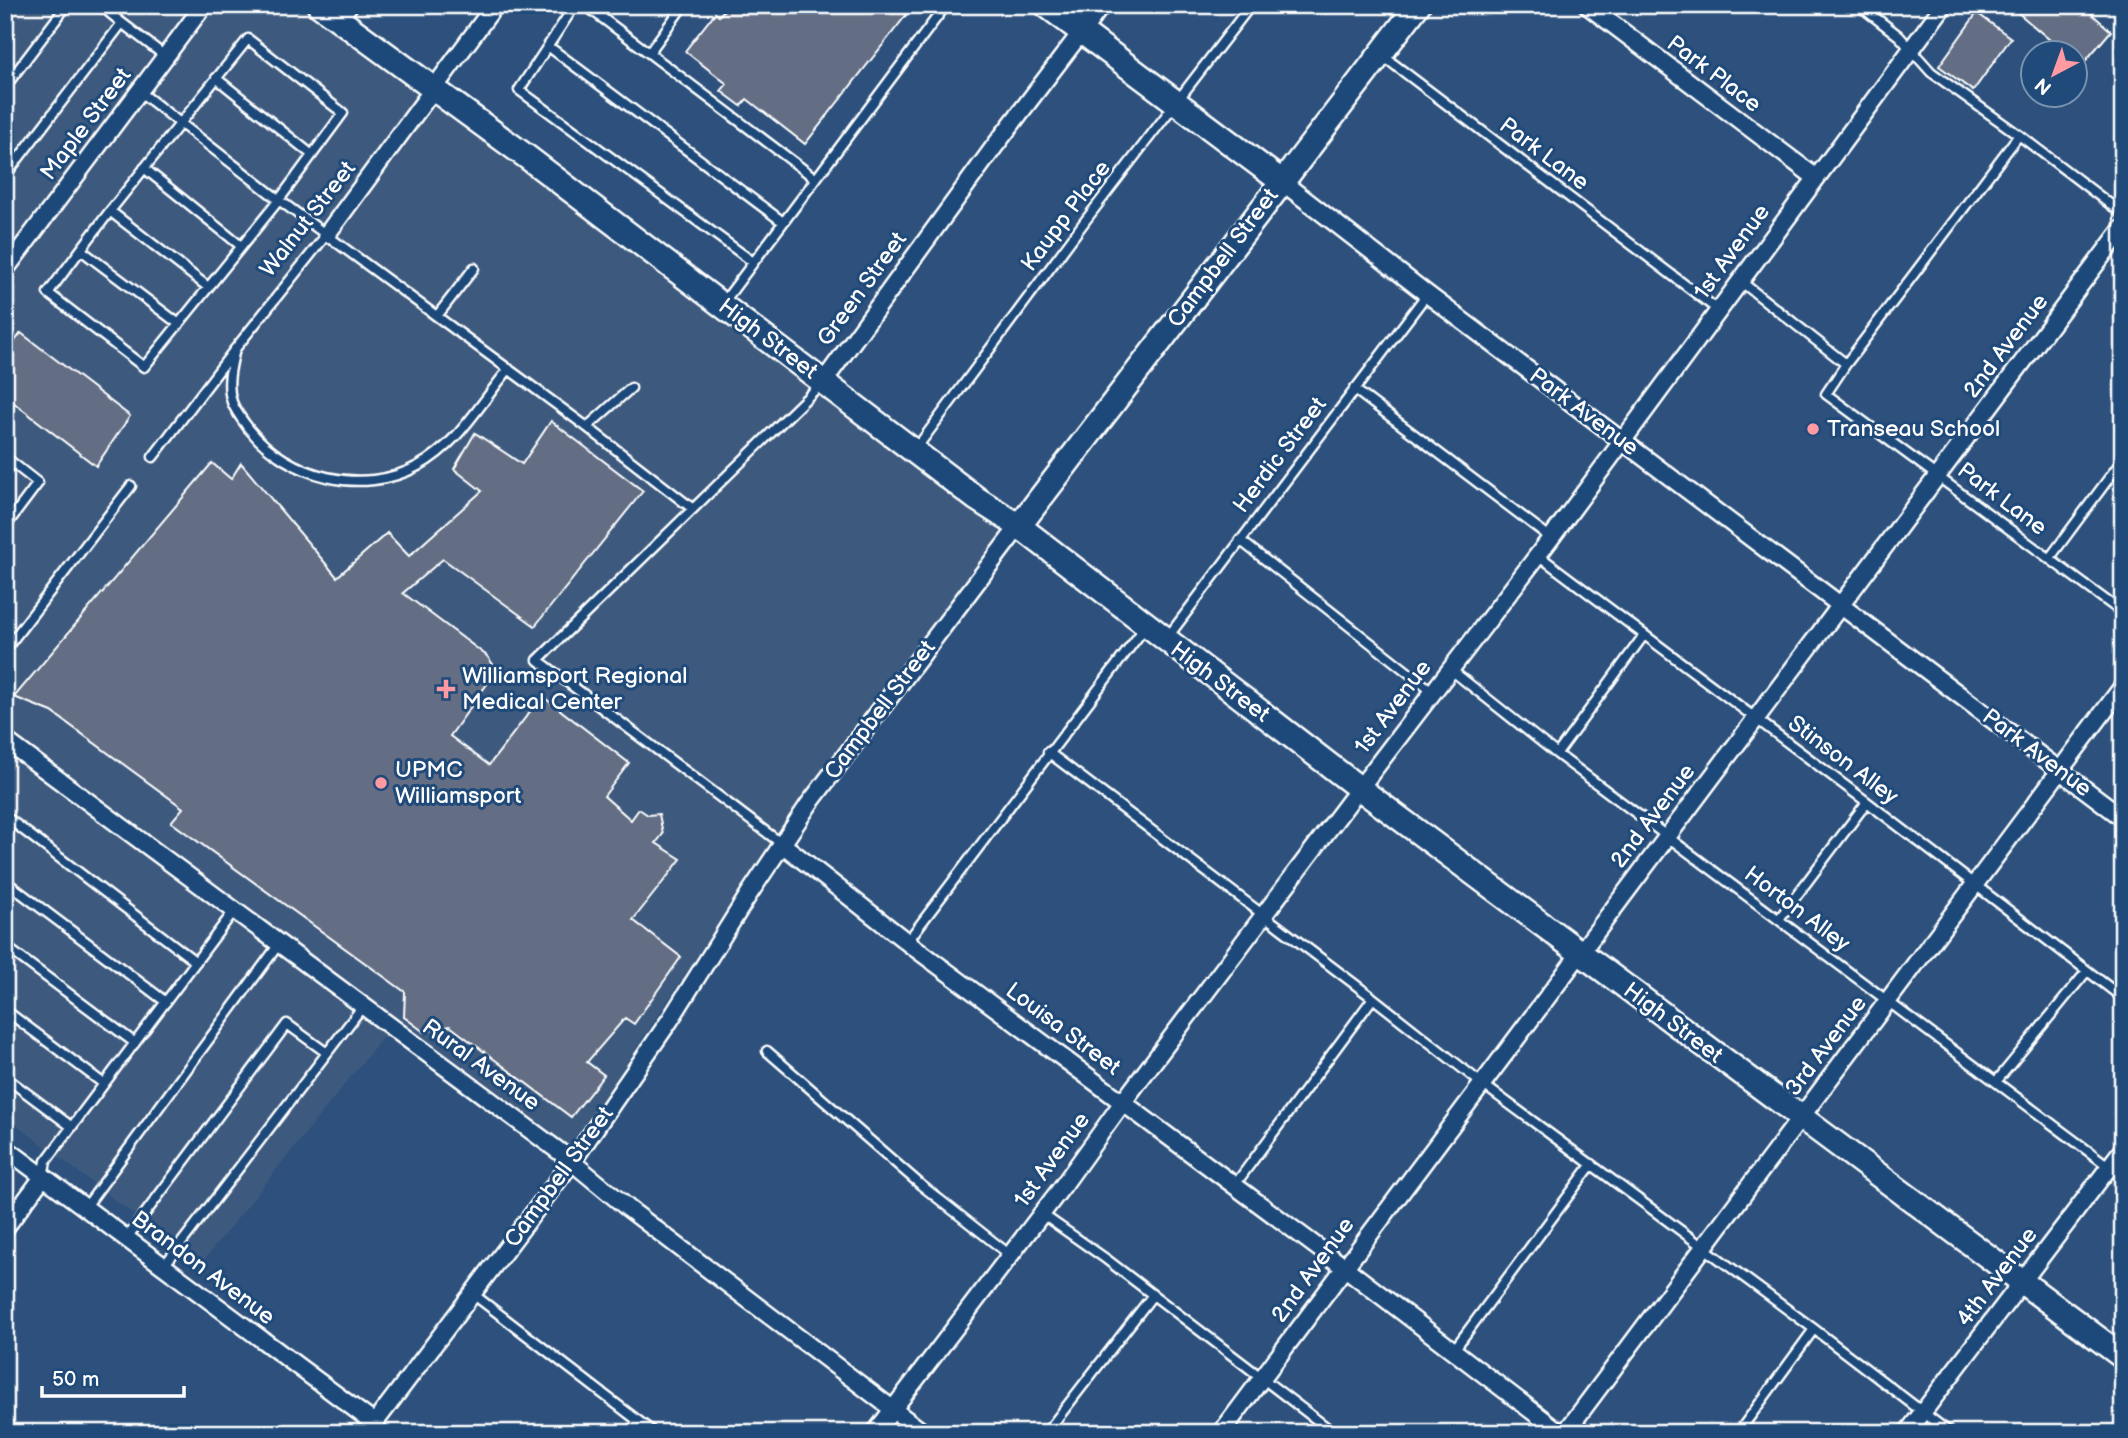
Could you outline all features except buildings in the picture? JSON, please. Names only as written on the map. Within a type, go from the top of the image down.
[{"type":"main road","name":"High Street","points":[[319,5],[348,14],[433,88],[977,499],[1019,526],[1359,788],[2123,1357]]},
{"type":"main road","name":"Park Avenue","points":[[1046,5],[1282,181]]},
{"type":"main road","name":"Campbell Street","points":[[1019,526],[1418,5]]},
{"type":"street","name":"Maple Street","points":[[6,267],[204,5]]},
{"type":"street","name":"Walnut Street","points":[[327,234],[495,5]]},
{"type":"street","name":"Green Street","points":[[824,381],[986,158],[1102,5]]},
{"type":"street","name":"Park Place","points":[[1587,5],[1815,177]]},
{"type":"street","name":"1st Avenue","points":[[875,1433],[1042,1214],[1359,788],[1623,442],[1739,280],[1944,5]]},
{"type":"street","name":"Park Avenue","points":[[1282,181],[1427,294],[2123,818]]},
{"type":"street","name":"2nd Avenue","points":[[1221,1433],[2123,228]]},
{"type":"street","name":"Campbell Street","points":[[371,1428],[572,1162],[670,1020],[782,844],[854,743],[1019,526]]},
{"type":"street","name":"3rd Avenue","points":[[1563,1433],[1704,1249],[2123,686]]},
{"type":"street","name":"Rural Avenue","points":[[5,740],[572,1162],[629,1209],[924,1433]]},
{"type":"street","name":"Louisa Street","points":[[782,844],[907,942],[1563,1433]]},
{"type":"street","name":"Brandon Avenue","points":[[5,1149],[371,1428]]},
{"type":"street","name":"4th Avenue","points":[[1907,1433],[2123,1149]]},
{"type":"street","points":[[5,1228],[43,1177]]},
{"type":"lane","points":[[5,87],[67,5]]},
{"type":"lane","points":[[100,5],[165,56]]},
{"type":"lane","points":[[575,5],[519,90],[752,262]]},
{"type":"lane","points":[[585,5],[816,179]]},
{"type":"lane","points":[[649,53],[680,10],[674,5]]},
{"type":"lane","points":[[722,304],[946,5]]},
{"type":"lane","name":"Kaupp Place","points":[[914,451],[1085,221],[1251,5]]},
{"type":"lane","points":[[1859,5],[1885,24],[1931,72],[2123,214]]},
{"type":"lane","points":[[5,176],[122,23]]},
{"type":"lane","points":[[248,38],[343,113],[279,200],[144,367],[48,293],[180,123],[248,38]]},
{"type":"lane","points":[[548,46],[783,222]]},
{"type":"lane","name":"Park Lane","points":[[1380,54],[1718,310]]},
{"type":"lane","points":[[216,79],[311,154]]},
{"type":"lane","points":[[139,91],[279,200],[587,427],[693,509]]},
{"type":"lane","points":[[1739,280],[1846,364],[2019,135]]},
{"type":"lane","points":[[144,168],[241,246]]},
{"type":"lane","points":[[110,211],[208,287]]},
{"type":"lane","name":"Walnut Street","points":[[153,457],[234,349],[327,234]]},
{"type":"lane","points":[[81,250],[179,324]]},
{"type":"lane","points":[[437,316],[474,268]]},
{"type":"lane","name":"Herdic Street","points":[[1165,640],[1427,294]]},
{"type":"lane","points":[[234,349],[229,376],[232,401],[243,422],[262,445],[314,475],[344,480],[387,477],[420,465],[454,440],[509,369]]},
{"type":"lane","name":"Park Lane","points":[[1846,364],[1826,394],[2123,613]]},
{"type":"lane","name":"Green Street","points":[[538,660],[824,381]]},
{"type":"lane","points":[[587,427],[631,388]]},
{"type":"lane","points":[[1354,389],[1551,538]]},
{"type":"lane","points":[[5,457],[38,483],[5,527]]},
{"type":"lane","points":[[2049,559],[2123,458]]},
{"type":"lane","points":[[5,650],[131,486]]},
{"type":"lane","points":[[1241,540],[1433,692]]},
{"type":"lane","name":"Stinson Alley","points":[[1538,555],[2123,998]]},
{"type":"lane","points":[[907,942],[1048,752],[1146,626]]},
{"type":"lane","points":[[1557,754],[1644,635]]},
{"type":"lane","name":"Louisa Street","points":[[538,660],[782,844]]},
{"type":"lane","name":"Horton Alley","points":[[1450,669],[1557,754],[2123,1177]]},
{"type":"lane","points":[[1048,752],[1481,1083],[1950,1433]]},
{"type":"lane","points":[[1779,919],[1867,802]]},
{"type":"lane","points":[[5,816],[196,962]]},
{"type":"lane","points":[[5,881],[166,1002]]},
{"type":"lane","points":[[43,1177],[46,1161],[234,911]]},
{"type":"lane","points":[[85,1208],[279,944]]},
{"type":"lane","points":[[5,946],[135,1043]]},
{"type":"lane","points":[[1996,1082],[2087,971]]},
{"type":"lane","points":[[1234,1186],[1373,998]]},
{"type":"lane","points":[[163,1267],[363,1006]]},
{"type":"lane","points":[[5,1010],[104,1084]]},
{"type":"lane","points":[[126,1239],[287,1024],[327,1053]]},
{"type":"lane","points":[[767,1051],[921,1185],[1010,1255]]},
{"type":"lane","points":[[5,1077],[72,1127]]},
{"type":"lane","points":[[1454,1352],[1592,1164]]},
{"type":"lane","points":[[1042,1214],[1334,1433]]},
{"type":"lane","points":[[473,1294],[654,1433]]},
{"type":"lane","points":[[1046,1433],[1152,1296]]},
{"type":"lane","points":[[1738,1433],[1814,1329]]},
{"type":"lane","points":[[629,1433],[638,1421]]},
{"type":"shaded area","name":"Williamsport Regional Medical Center","points":[[5,5],[303,5],[1004,533],[770,846],[570,1148],[398,1018],[200,1265],[5,1116]]},
{"type":"place","name":"Transeau School","points":[[1813,429]]},
{"type":"place","name":"Williamsport Regional Medical Center","points":[[446,689]]},
{"type":"place","name":"UPMC Williamsport","points":[[381,783]]}]
